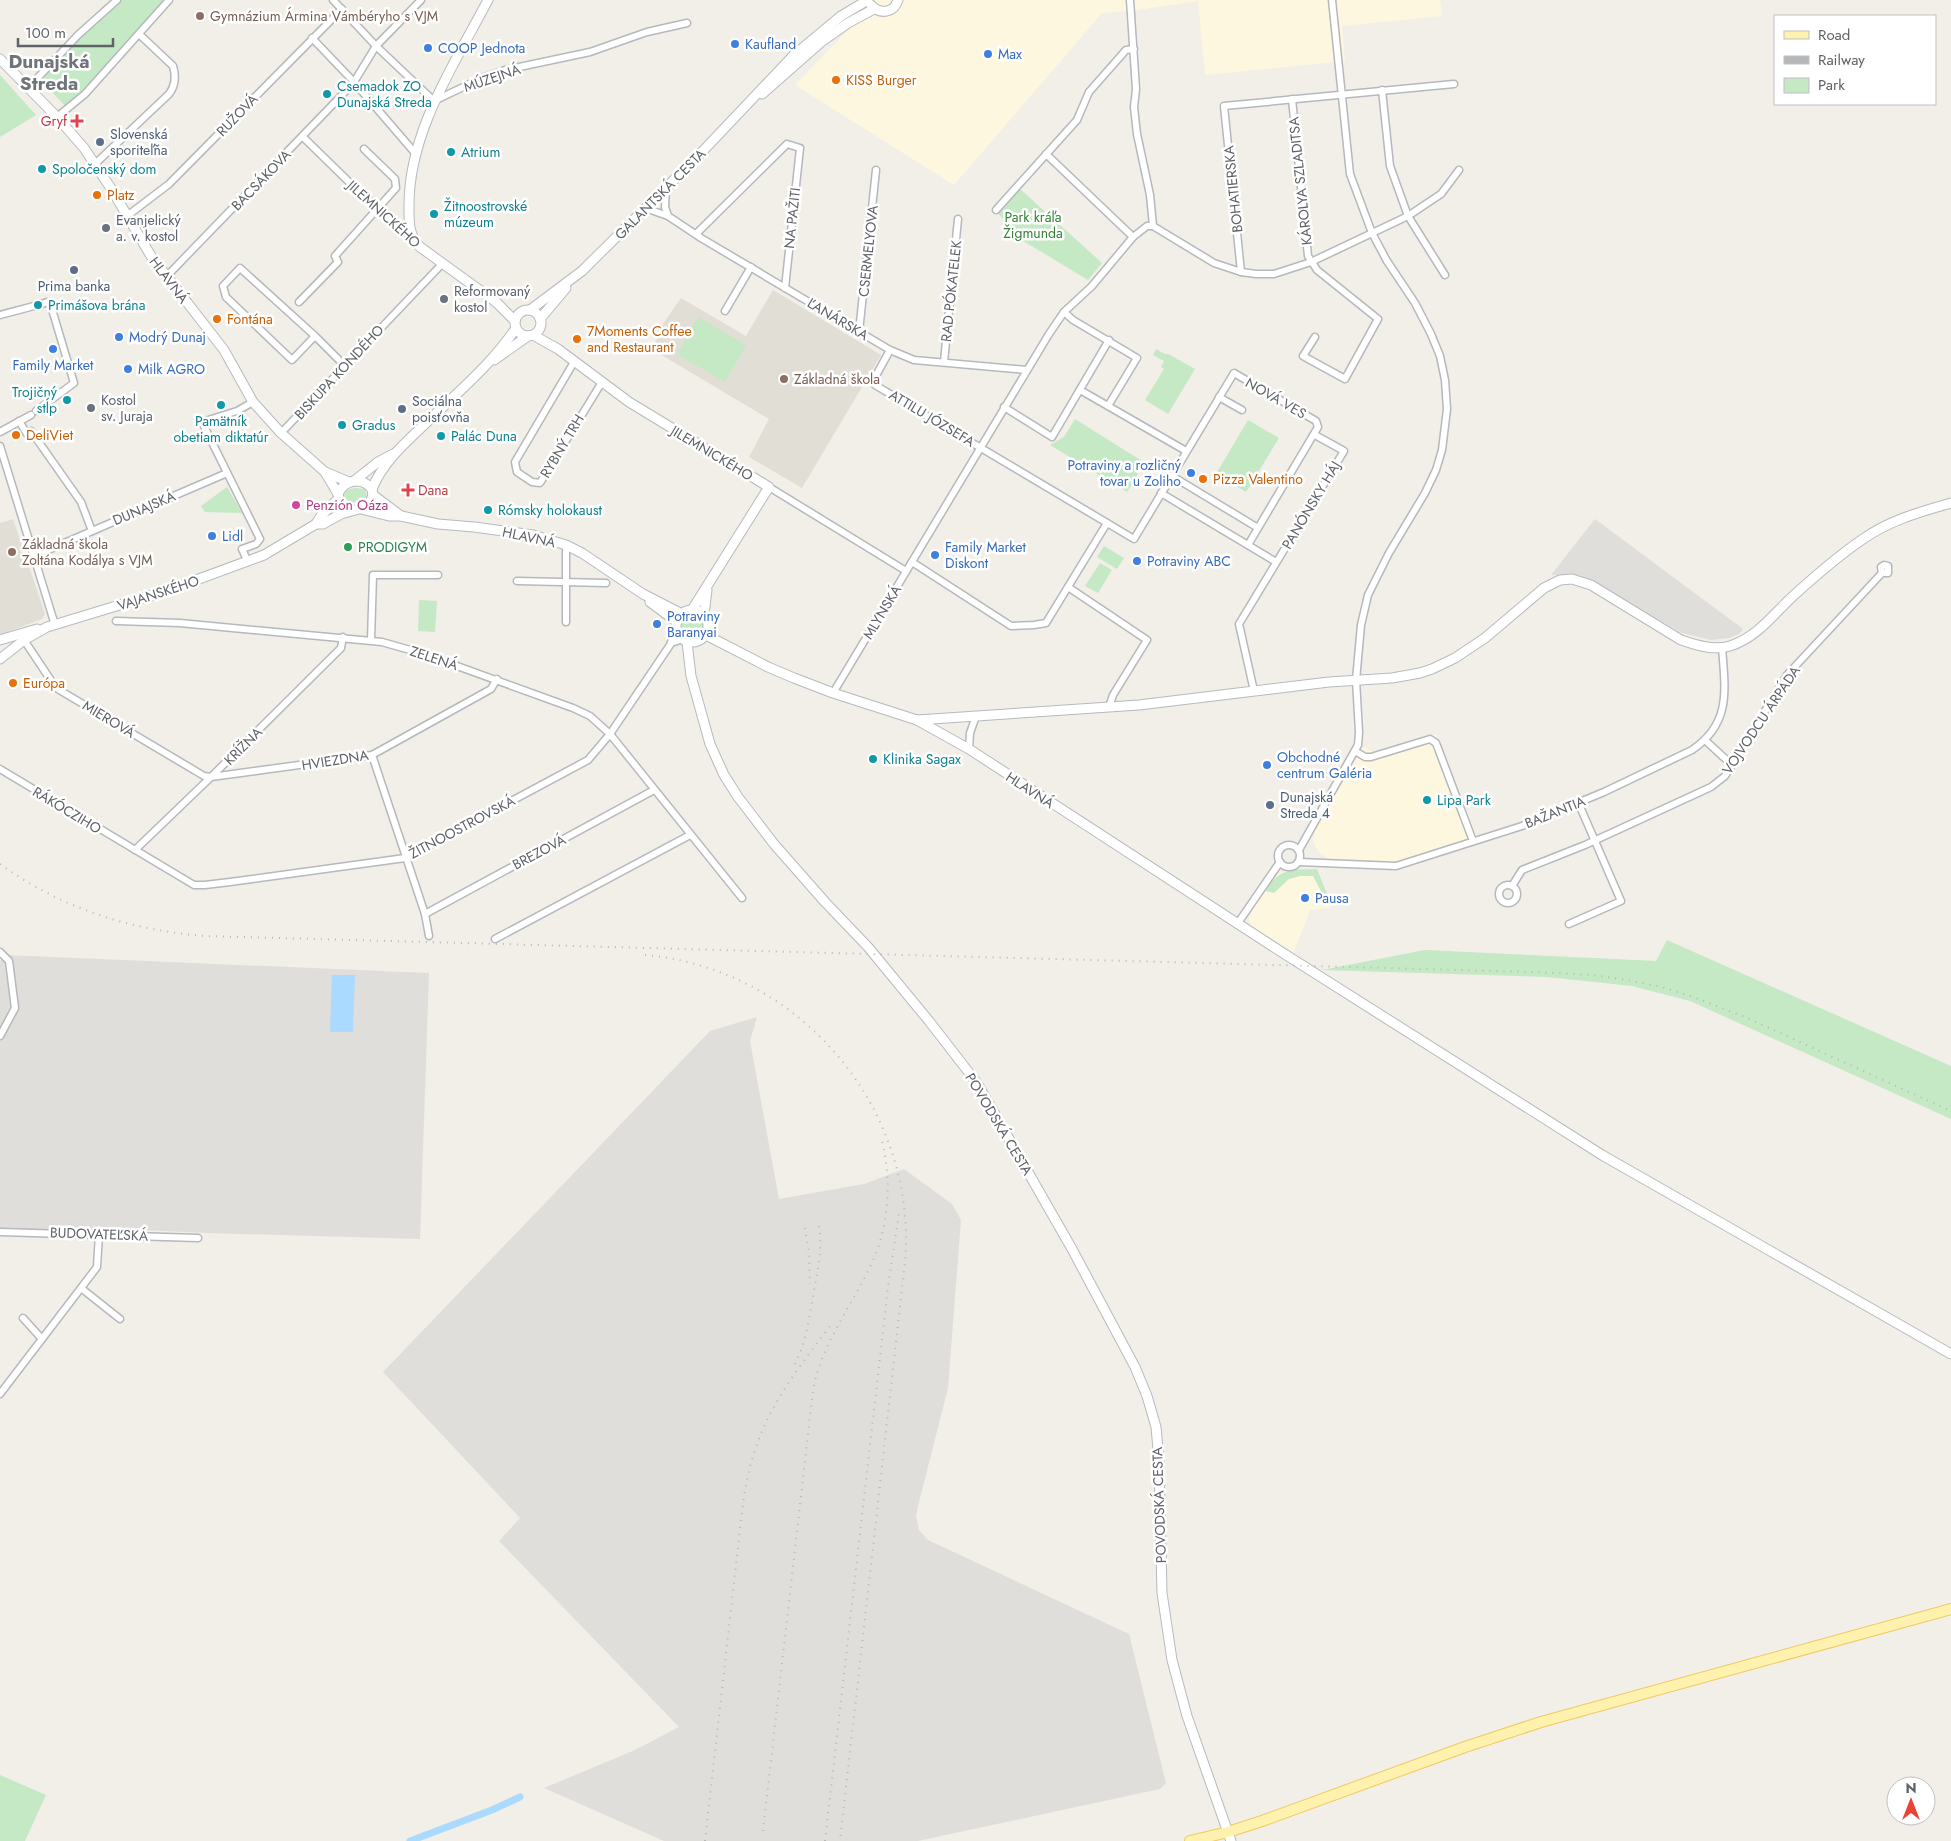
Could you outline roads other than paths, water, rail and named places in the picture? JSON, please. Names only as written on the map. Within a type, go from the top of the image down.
[{"type":"main road","points":[[412,238],[409,228],[409,197],[419,138],[435,101],[488,0]]},
{"type":"main road","name":"GALANTSKÁ CESTA","points":[[541,322],[574,278],[666,188],[816,35],[841,16],[868,0],[874,9],[883,12],[890,11],[896,6],[898,0]]},
{"type":"main road","name":"GALANTSKÁ CESTA","points":[[745,108],[821,42],[848,23],[874,9]]},
{"type":"main road","name":"HLAVNÁ","points":[[0,59],[4,66],[58,118],[95,164],[166,277],[224,350],[253,402],[281,433],[324,472]]},
{"type":"main road","name":"JILEMNICKÉHO","points":[[412,238],[420,247],[442,264],[496,302],[516,324]]},
{"type":"main road","name":"GALANTSKÁ CESTA","points":[[527,311],[574,278]]},
{"type":"main road","name":"JILEMNICKÉHO","points":[[496,302],[527,311]]},
{"type":"main road","points":[[316,524],[323,524],[351,510],[361,509],[370,503],[377,478],[395,453],[484,368],[538,332],[541,322],[536,313],[527,311],[518,315],[516,324],[484,368]]},
{"type":"main road","name":"JILEMNICKÉHO","points":[[541,322],[558,349]]},
{"type":"main road","points":[[516,324],[521,334],[531,336]]},
{"type":"main road","name":"JILEMNICKÉHO","points":[[531,336],[558,349],[602,382],[667,426],[770,487],[692,610]]},
{"type":"main road","points":[[316,524],[338,497],[344,485],[352,482],[378,462],[395,453]]},
{"type":"main road","points":[[324,472],[352,482],[364,483],[401,516]]},
{"type":"main road","points":[[324,472],[344,507],[351,510]]},
{"type":"main road","points":[[917,720],[1177,701],[1400,676],[1432,669],[1455,658],[1485,638],[1544,588],[1560,580],[1572,579],[1590,584],[1681,640],[1697,645],[1722,648],[1751,637],[1829,564],[1864,538],[1905,516],[1951,503]]},
{"type":"main road","name":"HLAVNÁ","points":[[361,509],[389,516],[401,516],[438,524],[533,535],[566,545],[582,553],[644,594],[678,622]]},
{"type":"main road","name":"VAJANSKÉHO","points":[[0,659],[24,640],[51,626],[169,590],[248,562],[316,524]]},
{"type":"main road","name":"JILEMNICKÉHO","points":[[704,615],[707,588]]},
{"type":"main road","points":[[692,610],[704,615],[708,624],[706,635],[689,641],[678,635],[678,622],[692,610]]},
{"type":"main road","points":[[0,640],[27,631],[51,626]]},
{"type":"main road","name":"HLAVNÁ","points":[[706,635],[768,667],[834,694],[917,720],[969,749],[1005,774],[1602,1155],[1951,1354]]},
{"type":"main road","name":"POVODSKÁ CESTA","points":[[689,641],[691,676],[710,744],[729,782],[774,844],[824,902],[868,947],[977,1083],[1126,1350],[1143,1385],[1156,1427],[1159,1460],[1162,1593],[1172,1660],[1187,1716],[1230,1836]]},
{"type":"main road","points":[[1190,1841],[1230,1836],[1465,1747],[1541,1722],[1951,1609]]},
{"type":"street","points":[[28,88],[78,36],[117,0]]},
{"type":"street","points":[[58,118],[85,94],[169,0]]},
{"type":"street","points":[[332,0],[376,46],[435,101]]},
{"type":"street","name":"BACSÁKOVA","points":[[166,277],[354,82],[376,46],[421,0]]},
{"type":"street","points":[[1130,0],[1136,89],[1134,107],[1150,196],[1153,226]]},
{"type":"street","points":[[1298,850],[1355,751],[1359,732],[1356,680],[1362,618],[1368,595],[1389,553],[1426,492],[1436,470],[1442,450],[1447,409],[1440,356],[1431,334],[1415,303],[1387,261],[1372,233],[1350,174],[1332,0]]},
{"type":"street","name":"RUŽOVÁ","points":[[127,216],[169,184],[342,9]]},
{"type":"street","name":"MÚZEJNÁ","points":[[435,101],[480,78],[590,52],[648,32],[687,23]]},
{"type":"street","points":[[95,164],[169,94],[175,83],[173,66],[139,34]]},
{"type":"street","points":[[312,38],[354,82],[416,153]]},
{"type":"street","points":[[996,210],[1077,120],[1089,92],[1126,50],[1134,49]]},
{"type":"street","points":[[1292,99],[1454,84]]},
{"type":"street","points":[[1382,90],[1390,166],[1408,216],[1445,275]]},
{"type":"street","name":"BOHATIERSKA","points":[[1241,272],[1224,106],[1292,99]]},
{"type":"street","name":"KÁROLYA SZLADITSA","points":[[1292,99],[1308,256],[1311,262]]},
{"type":"street","name":"JILEMNICKÉHO","points":[[303,137],[412,238]]},
{"type":"street","name":"NA PAŽITI","points":[[696,234],[787,144],[800,148],[785,288]]},
{"type":"street","points":[[299,302],[338,262],[335,256],[395,190],[397,182],[364,148]]},
{"type":"street","points":[[1046,154],[1133,237]]},
{"type":"street","name":"CSERMELYOVA","points":[[859,332],[876,170]]},
{"type":"street","points":[[906,571],[1004,407],[1064,312],[1092,286],[1133,237],[1147,226],[1153,226],[1214,263],[1241,272],[1274,274],[1311,262],[1408,216],[1441,194],[1459,170]]},
{"type":"street","points":[[666,188],[665,207],[668,216]]},
{"type":"street","name":"ĽANÁRSKA","points":[[645,208],[668,216],[890,350],[914,360],[1027,370]]},
{"type":"street","name":"RAD PÓKATELEK","points":[[944,362],[958,219]]},
{"type":"street","points":[[1311,262],[1318,270],[1378,319],[1345,379],[1304,356],[1315,337]]},
{"type":"street","name":"BISKUPA KONDÉHO","points":[[281,433],[346,366],[396,310],[442,264]]},
{"type":"street","points":[[725,311],[750,267]]},
{"type":"street","points":[[315,336],[292,360],[226,296],[223,286],[240,268],[315,336],[346,366]]},
{"type":"street","points":[[0,432],[34,413],[74,383],[50,306],[47,302],[42,304]]},
{"type":"street","points":[[0,315],[34,306]]},
{"type":"street","points":[[1064,312],[1073,320],[1137,358],[1108,406]]},
{"type":"street","points":[[1004,407],[1052,437],[1109,340]]},
{"type":"street","name":"ATTILU JÓZSEFA","points":[[890,350],[873,381],[875,384],[981,447]]},
{"type":"street","name":"RYBNÝ TRH","points":[[574,362],[514,462],[517,472],[532,482],[540,483],[602,382]]},
{"type":"street","name":"NOVÁ VES","points":[[981,447],[1134,539],[1234,373],[1316,421],[1318,427],[1315,435],[1258,528],[1251,547]]},
{"type":"street","points":[[1080,390],[1186,452]]},
{"type":"street","points":[[1219,397],[1242,410]]},
{"type":"street","points":[[248,562],[242,549],[256,544],[260,539],[202,422],[237,411],[253,402]]},
{"type":"street","points":[[19,421],[27,434],[31,430],[80,502],[92,531]]},
{"type":"street","name":"PANÓNSKY HÁJ","points":[[1254,691],[1239,624],[1344,451],[1315,435]]},
{"type":"street","points":[[0,446],[34,556],[51,626]]},
{"type":"street","name":"DUNAJSKÁ","points":[[34,556],[227,473]]},
{"type":"street","points":[[1172,476],[1258,528]]},
{"type":"street","name":"MLYNSKÁ","points":[[770,487],[906,571],[834,694]]},
{"type":"street","points":[[1161,493],[1251,547]]},
{"type":"street","points":[[912,562],[1011,626],[1046,623],[1107,523]]},
{"type":"street","points":[[566,545],[566,622]]},
{"type":"street","name":"PANÓNSKY HÁJ","points":[[1251,547],[1276,562]]},
{"type":"street","name":"VOJVODCU ÁRPÁDA","points":[[1512,886],[1522,870],[1594,841],[1711,786],[1725,776],[1788,675],[1882,573]]},
{"type":"street","points":[[371,640],[373,575],[438,575]]},
{"type":"street","points":[[517,581],[606,583]]},
{"type":"street","points":[[1068,587],[1147,640],[1113,695],[1110,707]]},
{"type":"street","name":"ZELENÁ","points":[[116,621],[180,623],[371,640],[424,654],[573,708],[590,716],[610,734],[742,898]]},
{"type":"street","name":"ŽITNOOSTROVSKÁ","points":[[135,850],[194,885],[205,886],[405,858],[588,760],[610,734],[671,643],[678,622]]},
{"type":"street","name":"KRÍŽNA","points":[[135,850],[212,777],[341,648],[343,637]]},
{"type":"street","name":"MIEROVÁ","points":[[24,640],[56,688],[204,776],[212,777]]},
{"type":"street","points":[[671,643],[689,641]]},
{"type":"street","name":"BAŽANTIA","points":[[1299,862],[1396,866],[1522,826],[1678,757],[1706,741],[1717,726],[1724,704],[1722,648]]},
{"type":"street","name":"HVIEZDNA","points":[[212,777],[372,755],[491,689],[497,679]]},
{"type":"street","points":[[969,749],[970,732],[976,716]]},
{"type":"street","points":[[1355,751],[1365,757],[1371,757],[1430,740],[1436,743],[1473,841]]},
{"type":"street","points":[[1706,741],[1732,765]]},
{"type":"street","points":[[372,755],[424,914],[428,936]]},
{"type":"street","name":"RÁKÓCZIHO","points":[[0,769],[135,850]]},
{"type":"street","name":"BREZOVÁ","points":[[424,914],[654,790]]},
{"type":"street","points":[[1569,924],[1621,901],[1578,802]]},
{"type":"street","points":[[495,939],[690,835]]},
{"type":"street","points":[[1238,923],[1280,862],[1280,851],[1285,846],[1292,845],[1298,850],[1300,854],[1299,862],[1289,868],[1280,862]]},
{"type":"street","points":[[0,1036],[15,1008],[10,962],[2,954]]},
{"type":"street","name":"BUDOVATEĽSKÁ","points":[[0,1232],[198,1238]]},
{"type":"street","points":[[0,1394],[97,1267],[99,1234]]},
{"type":"street","points":[[81,1288],[120,1319]]},
{"type":"street","points":[[23,1318],[42,1339]]},
{"type":"water","points":[[332,975],[355,975],[353,1032],[330,1032]]},
{"type":"waterway","points":[[410,1841],[492,1810],[520,1797]]},
{"type":"railway","points":[[0,864],[47,893],[97,914],[149,928],[204,936],[1592,975],[1662,987],[1696,998],[1745,1017],[1951,1111]]},
{"type":"railway","points":[[645,955],[701,966],[752,987],[798,1017],[837,1055],[869,1100],[891,1150],[904,1205],[905,1262],[840,1841]]},
{"type":"railway","points":[[763,1831],[813,1390],[817,1373],[830,1341],[871,1265],[882,1235],[888,1188],[882,1141]]},
{"type":"railway","points":[[825,1841],[888,1287],[899,1213]]},
{"type":"railway","points":[[795,1364],[807,1330],[818,1270],[820,1252],[819,1226]]},
{"type":"railway","points":[[805,1228],[809,1252],[810,1284]]},
{"type":"railway","points":[[705,1841],[742,1511],[753,1455],[772,1409],[799,1367],[833,1322]]},
{"type":"place","name":"Gymnázium Ármina Vámbéryho s VJM","points":[[200,16]]},
{"type":"place","name":"Kaufland","points":[[735,44]]},
{"type":"place","name":"COOP Jednota","points":[[428,48]]},
{"type":"place","name":"Max","points":[[988,54]]},
{"type":"place","name":"KISS Burger","points":[[836,80]]},
{"type":"place","name":"Csemadok ZO Dunajská Streda","points":[[327,94]]},
{"type":"place","name":"Gryf","points":[[77,121]]},
{"type":"place","name":"Slovenská sporiteľňa","points":[[100,142]]},
{"type":"place","name":"Atrium","points":[[451,152]]},
{"type":"place","name":"Spoločenský dom","points":[[42,169]]},
{"type":"place","name":"Platz","points":[[97,195]]},
{"type":"place","name":"Žitnoostrovské múzeum","points":[[434,214]]},
{"type":"place","name":"Evanjelický a. v. kostol","points":[[106,228]]},
{"type":"place","name":"Prima banka","points":[[74,270]]},
{"type":"place","name":"Reformovaný kostol","points":[[444,299]]},
{"type":"place","name":"Primášova brána","points":[[38,305]]},
{"type":"place","name":"Fontána","points":[[217,319]]},
{"type":"place","name":"Modrý Dunaj","points":[[119,337]]},
{"type":"place","name":"7Moments Coffee and Restaurant","points":[[577,339]]},
{"type":"place","name":"Family Market","points":[[53,349]]},
{"type":"place","name":"Milk AGRO","points":[[128,369]]},
{"type":"place","name":"Základná škola","points":[[784,379]]},
{"type":"place","name":"Trojičný stĺp","points":[[67,400]]},
{"type":"place","name":"Pamätník obetiam diktatúr","points":[[221,405]]},
{"type":"place","name":"Kostol sv. Juraja","points":[[91,408]]},
{"type":"place","name":"Sociálna poisťovňa","points":[[402,409]]},
{"type":"place","name":"Gradus","points":[[342,425]]},
{"type":"place","name":"DeliViet","points":[[16,435]]},
{"type":"place","name":"Palác Duna","points":[[441,436]]},
{"type":"place","name":"Potraviny a rozličný tovar u Zoliho","points":[[1191,473]]},
{"type":"place","name":"Pizza Valentino","points":[[1203,479]]},
{"type":"place","name":"Dana","points":[[408,490]]},
{"type":"place","name":"Penzión Oáza","points":[[296,505]]},
{"type":"place","name":"Rómsky holokaust","points":[[488,510]]},
{"type":"place","name":"Lidl","points":[[212,536]]},
{"type":"place","name":"PRODIGYM","points":[[348,547]]},
{"type":"place","name":"Základná škola Zoltána Kodálya s VJM","points":[[12,552]]},
{"type":"place","name":"Family Market Diskont","points":[[935,555]]},
{"type":"place","name":"Potraviny ABC","points":[[1137,561]]},
{"type":"place","name":"Potraviny Baranyai","points":[[657,624]]},
{"type":"place","name":"Európa","points":[[13,683]]},
{"type":"place","name":"Klinika Sagax","points":[[873,759]]},
{"type":"place","name":"Obchodné centrum Galéria","points":[[1267,765]]},
{"type":"place","name":"Lipa Park","points":[[1427,800]]},
{"type":"place","name":"Dunajská Streda 4","points":[[1270,805]]},
{"type":"place","name":"Pausa","points":[[1305,898]]},
{"type":"district","name":"Dunajská Streda","points":[[49,72]]},
{"type":"park label","name":"Park kráľa Žigmunda","points":[[1033,226]]}]
